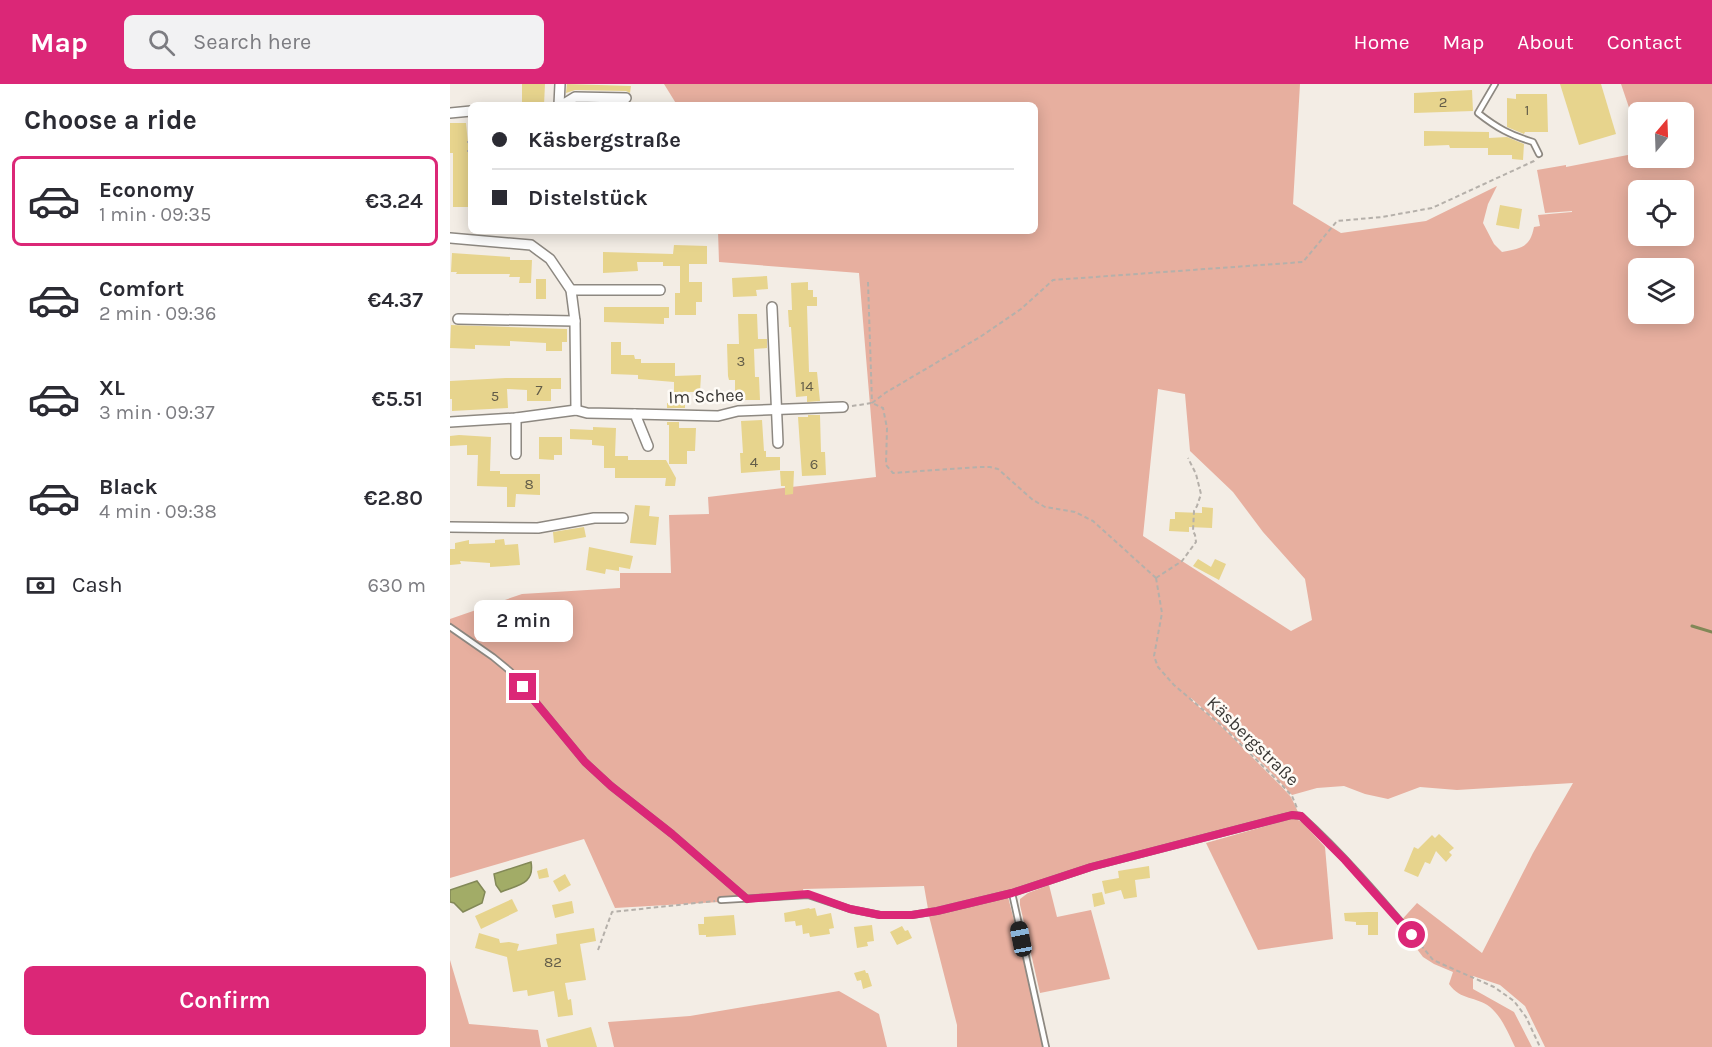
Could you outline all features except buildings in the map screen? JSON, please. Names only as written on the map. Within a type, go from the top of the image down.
[{"type":"street","points":[[560,84],[561,102]]},
{"type":"street","points":[[566,102],[575,97],[626,98]]},
{"type":"street","points":[[450,113],[468,111]]},
{"type":"street","points":[[450,238],[479,236],[531,245],[550,259],[571,290],[575,321],[576,410]]},
{"type":"street","points":[[571,290],[660,290]]},
{"type":"street","points":[[772,307],[778,443]]},
{"type":"street","points":[[458,319],[575,321]]},
{"type":"street","name":"Im Schee","points":[[450,422],[516,418],[576,410],[587,413],[718,416],[738,411],[843,407]]},
{"type":"street","points":[[635,414],[648,446]]},
{"type":"street","points":[[516,418],[516,454]]},
{"type":"street","points":[[450,527],[538,528],[594,518],[623,518]]},
{"type":"lane","points":[[1495,84],[1478,113],[1494,126],[1516,137],[1533,142],[1539,154]]},
{"type":"lane","points":[[450,627],[510,671],[585,762],[611,786],[672,834],[747,899]]},
{"type":"lane","points":[[721,900],[808,894],[850,909],[880,915],[912,915],[1012,893],[1091,867],[1292,815],[1301,816],[1337,851],[1412,935]]},
{"type":"lane","points":[[1012,893],[1046,1047]]},
{"type":"path","points":[[843,407],[872,403],[980,337],[1021,309],[1053,280],[1303,262],[1337,221],[1382,217],[1432,208],[1534,162],[1539,154]]},
{"type":"path","points":[[868,282],[872,403]]},
{"type":"path","points":[[872,403],[883,408],[887,428],[886,465],[892,473],[979,467],[998,469],[1033,500],[1045,507],[1075,512],[1093,521],[1156,578],[1182,561],[1196,542],[1192,531],[1194,511],[1201,494],[1196,474],[1188,458]]},
{"type":"path","name":"Käsbergstraße","points":[[1156,578],[1162,613],[1154,656],[1158,667],[1174,685],[1222,726],[1279,782],[1292,796],[1301,816]]},
{"type":"path","points":[[598,950],[612,912],[721,900]]},
{"type":"path","points":[[1412,935],[1433,960],[1494,987],[1514,1001],[1526,1017],[1540,1047]]},
{"type":"shaded area","points":[[664,84],[1300,84],[1293,204],[1341,233],[1426,221],[1497,186],[1488,204],[1483,223],[1494,244],[1502,252],[1519,248],[1527,243],[1534,227],[1540,226],[1538,215],[1572,212],[1545,213],[1537,170],[1628,155],[1628,168],[1694,168],[1694,102],[1628,102],[1628,105],[1621,84],[1712,84],[1712,1047],[1545,1047],[1525,1006],[1500,985],[1473,976],[1473,989],[1514,1012],[1532,1047],[1515,1047],[1494,1011],[1485,1004],[1458,993],[1449,984],[1453,972],[1423,957],[1398,924],[1417,903],[1482,953],[1533,853],[1573,783],[1457,790],[1420,787],[1388,799],[1344,786],[1317,788],[1292,795],[1256,757],[1191,698],[1280,785],[1291,797],[1298,812],[1089,866],[1009,890],[928,909],[924,886],[803,889],[804,893],[749,897],[586,762],[511,670],[450,625],[450,619],[522,594],[620,588],[620,573],[671,573],[669,515],[709,514],[708,497],[876,477],[859,273],[719,262],[718,234],[1038,234],[1038,102],[675,102]],"holes":[[[1158,389],[1185,394],[1190,451],[1233,492],[1263,532],[1305,579],[1312,620],[1291,631],[1143,536]]]},
{"type":"shaded area","points":[[450,628],[510,673],[585,763],[746,899],[615,908],[584,839],[450,878]]},
{"type":"shaded area","points":[[1294,818],[1302,822],[1325,847],[1333,939],[1258,950],[1206,843]]},
{"type":"shaded area","points":[[531,862],[530,875],[524,883],[501,892],[496,885],[494,874]]},
{"type":"shaded area","points":[[477,881],[485,892],[482,903],[463,912],[450,902],[450,890]]},
{"type":"shaded area","points":[[1049,885],[1057,917],[1091,910],[1110,979],[1040,993],[1020,899],[1028,893]]},
{"type":"shaded area","points":[[1008,897],[1044,1047],[957,1047],[957,1025],[929,916]]},
{"type":"shaded area","points":[[450,960],[469,1024],[538,1030],[541,1047],[450,1047]]},
{"type":"shaded area","points":[[839,991],[879,1014],[887,1047],[614,1047],[608,1022],[690,1016]]},
{"type":"waterway","points":[[1692,626],[1712,632]]},
{"type":"route","points":[[523,687],[585,762],[747,899],[808,894],[850,909],[880,915],[912,915],[987,900],[1091,867],[1292,815],[1301,816],[1315,828],[1412,935]]}]
